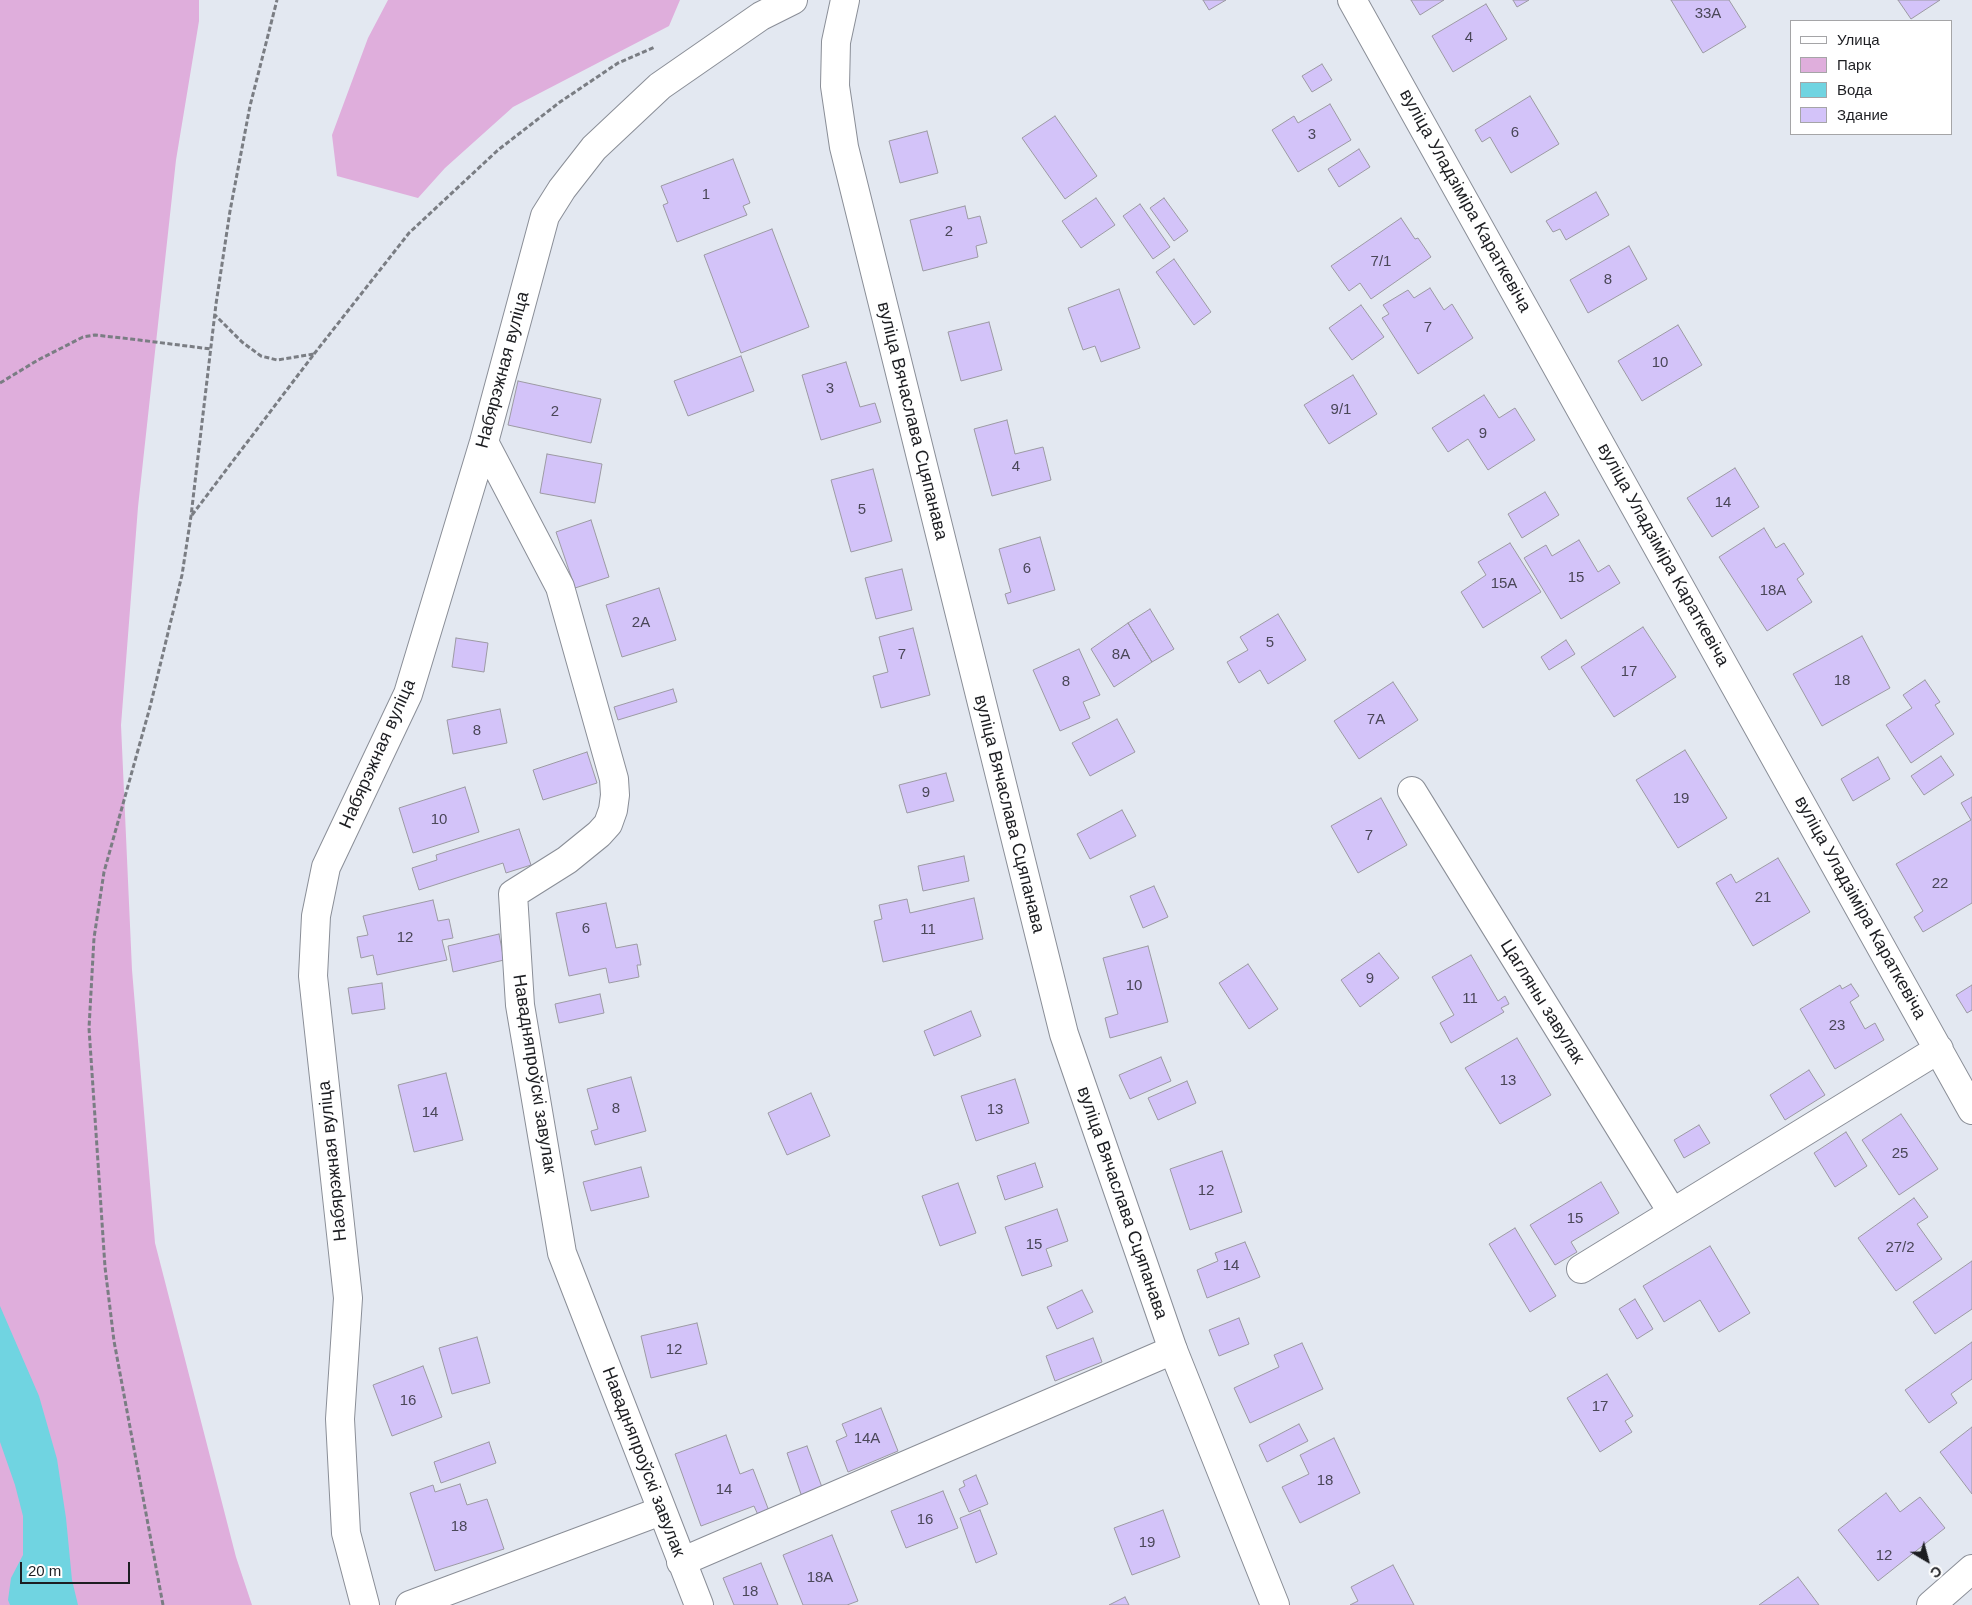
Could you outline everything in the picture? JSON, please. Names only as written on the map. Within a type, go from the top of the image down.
[{"type":"street","name":"Набярэжная вуліца","points":[[365,1605],[346,1533],[340,1419],[348,1298],[313,976],[316,916],[326,867],[408,694],[484,442],[545,216],[562,188],[594,148],[660,86],[754,8],[793,0]]},
{"type":"street","name":"вуліца Вячаслава Сцяпанава","points":[[845,0],[836,42],[835,86],[844,147],[1064,1034],[1173,1350],[1275,1605]]},
{"type":"street","name":"вуліца Уладзіміра Караткевіча","points":[[1352,0],[1940,1049],[1972,1110]]},
{"type":"street","name":"Навадняпроўскі завулак","points":[[484,442],[560,587],[614,779],[615,795],[613,810],[608,824],[599,834],[567,860],[513,894],[520,1005],[562,1253],[699,1605]]},
{"type":"street","name":"Цагляны завулак","points":[[1412,791],[1672,1212]]},
{"type":"street","points":[[1581,1269],[1940,1049]]},
{"type":"street","points":[[681,1562],[1173,1350]]},
{"type":"street","points":[[410,1605],[661,1510]]},
{"type":"street","points":[[1931,1605],[1972,1569]]},
{"type":"path","points":[[163,1605],[114,1341],[105,1267],[89,1028],[94,938],[104,872],[150,707],[182,575],[230,211],[248,116],[277,0]]},
{"type":"path","points":[[191,516],[409,233],[498,150],[560,102],[618,63],[662,44]]},
{"type":"path","points":[[215,315],[242,342],[261,356],[277,360],[314,354]]},
{"type":"path","points":[[0,383],[38,360],[83,337],[94,335],[211,349]]},
{"type":"green space","points":[[0,0],[199,0],[199,21],[176,160],[138,507],[121,725],[132,970],[155,1243],[236,1557],[252,1605],[0,1605]]},
{"type":"green space","points":[[388,0],[680,0],[669,26],[513,107],[445,168],[418,198],[337,176],[332,135],[368,38]]},
{"type":"water","points":[[0,1306],[39,1396],[57,1459],[66,1518],[72,1580],[78,1605],[10,1605],[8,1600],[11,1578],[23,1555],[23,1516],[15,1485],[0,1442]]},
{"type":"building","points":[[1203,0],[1226,0],[1209,10]]},
{"type":"building","points":[[1411,0],[1444,0],[1420,15]]},
{"type":"building","points":[[1513,0],[1529,0],[1517,7]]},
{"type":"building","points":[[1671,0],[1729,0],[1746,27],[1703,53]]},
{"type":"building","points":[[1898,0],[1940,0],[1911,19]]},
{"type":"building","points":[[1486,4],[1507,39],[1453,72],[1432,36]]},
{"type":"building","points":[[1322,64],[1332,80],[1312,92],[1302,76]]},
{"type":"building","points":[[1530,96],[1559,144],[1511,173],[1490,137],[1482,142],[1475,130]]},
{"type":"building","points":[[1330,104],[1351,140],[1298,172],[1272,130],[1294,116],[1298,123]]},
{"type":"building","points":[[1055,116],[1097,176],[1065,199],[1022,138]]},
{"type":"building","points":[[927,131],[938,173],[900,183],[889,141]]},
{"type":"building","points":[[1359,149],[1370,167],[1339,187],[1328,169]]},
{"type":"building","points":[[733,159],[750,203],[743,206],[747,215],[677,242],[663,205],[668,203],[661,186]]},
{"type":"building","points":[[1596,192],[1609,215],[1566,240],[1560,229],[1553,232],[1546,221]]},
{"type":"building","points":[[1096,198],[1115,225],[1081,248],[1062,221]]},
{"type":"building","points":[[1164,198],[1188,231],[1174,241],[1150,208]]},
{"type":"building","points":[[1140,204],[1170,247],[1153,259],[1123,216]]},
{"type":"building","points":[[965,206],[968,219],[980,216],[987,243],[976,246],[978,257],[923,271],[910,220]]},
{"type":"building","points":[[1401,218],[1415,239],[1418,238],[1431,257],[1371,299],[1360,283],[1349,291],[1331,266]]},
{"type":"building","points":[[772,229],[809,327],[741,353],[704,255]]},
{"type":"building","points":[[1629,246],[1647,279],[1588,313],[1570,280]]},
{"type":"building","points":[[1174,259],[1211,312],[1194,325],[1156,272]]},
{"type":"building","points":[[1430,288],[1444,310],[1452,304],[1473,338],[1418,374],[1382,318],[1389,314],[1383,305],[1408,290],[1414,298]]},
{"type":"building","points":[[1119,289],[1140,348],[1101,362],[1095,346],[1083,350],[1068,308]]},
{"type":"building","points":[[1361,305],[1384,337],[1352,360],[1329,328]]},
{"type":"building","points":[[989,322],[1002,370],[961,381],[948,332]]},
{"type":"building","points":[[1678,325],[1702,365],[1642,401],[1618,361]]},
{"type":"building","points":[[741,356],[754,391],[688,416],[674,381]]},
{"type":"building","points":[[846,362],[860,407],[875,403],[881,422],[821,440],[802,375]]},
{"type":"building","points":[[1353,375],[1377,414],[1329,444],[1304,405]]},
{"type":"building","points":[[518,381],[601,399],[591,443],[508,425]]},
{"type":"building","points":[[1484,395],[1499,418],[1515,408],[1535,440],[1488,470],[1468,439],[1448,452],[1432,428]]},
{"type":"building","points":[[1007,420],[1015,454],[1043,447],[1051,480],[992,496],[974,429]]},
{"type":"building","points":[[547,454],[602,464],[595,503],[540,493]]},
{"type":"building","points":[[1735,468],[1759,507],[1712,537],[1687,498]]},
{"type":"building","points":[[873,469],[892,541],[851,552],[831,480]]},
{"type":"building","points":[[1545,492],[1559,515],[1522,538],[1508,514]]},
{"type":"building","points":[[591,520],[609,577],[575,588],[556,532]]},
{"type":"building","points":[[1764,528],[1776,548],[1784,543],[1804,574],[1797,579],[1812,602],[1767,631],[1719,557]]},
{"type":"building","points":[[1040,537],[1055,590],[1008,604],[1005,594],[1011,592],[999,549]]},
{"type":"building","points":[[1579,540],[1598,572],[1609,565],[1620,583],[1561,619],[1524,558],[1546,545],[1552,556]]},
{"type":"building","points":[[1510,543],[1541,592],[1483,628],[1461,592],[1486,575],[1478,562]]},
{"type":"building","points":[[902,569],[912,610],[876,619],[865,578]]},
{"type":"building","points":[[659,588],[676,640],[622,657],[606,605]]},
{"type":"building","points":[[1150,609],[1174,649],[1152,662],[1128,623]]},
{"type":"building","points":[[1278,614],[1306,660],[1268,684],[1260,670],[1239,683],[1227,662],[1248,650],[1240,637]]},
{"type":"building","points":[[1128,623],[1152,662],[1114,687],[1091,649]]},
{"type":"building","points":[[1643,627],[1676,677],[1614,717],[1581,667]]},
{"type":"building","points":[[913,628],[930,695],[881,708],[873,676],[888,672],[879,637]]},
{"type":"building","points":[[1862,636],[1890,688],[1822,726],[1793,674]]},
{"type":"building","points":[[456,638],[488,643],[484,672],[452,667]]},
{"type":"building","points":[[1566,640],[1575,654],[1549,670],[1541,657]]},
{"type":"building","points":[[1079,649],[1100,695],[1083,702],[1090,718],[1060,731],[1033,670]]},
{"type":"building","points":[[1925,680],[1940,702],[1935,705],[1954,734],[1911,763],[1886,725],[1912,708],[1903,695]]},
{"type":"building","points":[[1393,682],[1418,720],[1359,759],[1334,721]]},
{"type":"building","points":[[673,689],[677,702],[618,720],[614,707]]},
{"type":"building","points":[[500,709],[507,743],[453,754],[447,720]]},
{"type":"building","points":[[1117,719],[1135,752],[1090,776],[1072,743]]},
{"type":"building","points":[[1685,750],[1727,818],[1678,848],[1636,780]]},
{"type":"building","points":[[587,752],[597,783],[543,800],[533,770]]},
{"type":"building","points":[[1941,756],[1954,775],[1924,795],[1911,776]]},
{"type":"building","points":[[1878,757],[1890,779],[1853,801],[1841,779]]},
{"type":"building","points":[[946,773],[954,801],[907,813],[899,785]]},
{"type":"building","points":[[465,787],[479,832],[413,853],[399,808]]},
{"type":"building","points":[[1972,797],[1972,903],[1923,932],[1914,917],[1923,911],[1896,864],[1971,820],[1961,803]]},
{"type":"building","points":[[1381,798],[1407,845],[1358,873],[1331,826]]},
{"type":"building","points":[[1122,810],[1136,836],[1090,859],[1077,834]]},
{"type":"building","points":[[519,829],[531,865],[506,873],[503,863],[419,890],[412,868],[437,860],[436,855]]},
{"type":"building","points":[[964,856],[969,881],[923,891],[918,866]]},
{"type":"building","points":[[1778,858],[1810,912],[1753,946],[1716,883],[1731,874],[1736,883]]},
{"type":"building","points":[[1154,886],[1168,917],[1143,928],[1130,896]]},
{"type":"building","points":[[974,898],[983,939],[883,962],[874,921],[882,919],[879,905],[907,899],[910,913]]},
{"type":"building","points":[[433,900],[438,921],[449,919],[453,938],[442,940],[447,960],[377,975],[373,955],[361,958],[357,937],[368,935],[363,916]]},
{"type":"building","points":[[606,903],[616,948],[637,944],[641,965],[637,965],[639,977],[609,983],[606,968],[569,976],[556,913]]},
{"type":"building","points":[[499,934],[504,960],[453,972],[448,946]]},
{"type":"building","points":[[1148,946],[1168,1022],[1110,1038],[1105,1018],[1118,1014],[1103,958]]},
{"type":"building","points":[[1379,953],[1399,978],[1360,1007],[1341,980]]},
{"type":"building","points":[[1471,955],[1498,1001],[1505,996],[1509,1004],[1501,1008],[1504,1012],[1451,1043],[1440,1023],[1454,1015],[1432,977]]},
{"type":"building","points":[[1248,964],[1278,1009],[1249,1029],[1219,983]]},
{"type":"building","points":[[382,983],[385,1009],[352,1014],[348,988]]},
{"type":"building","points":[[1851,984],[1859,996],[1850,1002],[1865,1029],[1875,1023],[1884,1040],[1835,1069],[1800,1009],[1840,985],[1842,989]]},
{"type":"building","points":[[1972,985],[1972,1010],[1967,1013],[1956,995]]},
{"type":"building","points":[[600,994],[604,1013],[559,1023],[555,1004]]},
{"type":"building","points":[[971,1011],[981,1036],[934,1056],[924,1031]]},
{"type":"building","points":[[1517,1038],[1551,1095],[1500,1124],[1465,1068]]},
{"type":"building","points":[[1161,1057],[1171,1081],[1130,1099],[1119,1075]]},
{"type":"building","points":[[1809,1070],[1825,1095],[1785,1120],[1770,1095]]},
{"type":"building","points":[[446,1073],[463,1140],[414,1152],[398,1085]]},
{"type":"building","points":[[631,1077],[646,1131],[595,1145],[591,1131],[598,1129],[587,1089]]},
{"type":"building","points":[[1015,1079],[1029,1123],[976,1141],[961,1096]]},
{"type":"building","points":[[1187,1081],[1196,1103],[1158,1120],[1148,1098]]},
{"type":"building","points":[[811,1093],[830,1136],[787,1155],[768,1113]]},
{"type":"building","points":[[1901,1114],[1938,1169],[1899,1195],[1862,1140]]},
{"type":"building","points":[[1699,1125],[1710,1143],[1684,1158],[1674,1140]]},
{"type":"building","points":[[1846,1132],[1867,1166],[1835,1187],[1814,1153]]},
{"type":"building","points":[[1222,1151],[1242,1212],[1190,1230],[1170,1169]]},
{"type":"building","points":[[1035,1163],[1043,1187],[1005,1200],[997,1176]]},
{"type":"building","points":[[641,1167],[649,1197],[591,1211],[583,1182]]},
{"type":"building","points":[[1601,1182],[1619,1213],[1571,1242],[1577,1252],[1555,1265],[1530,1225]]},
{"type":"building","points":[[958,1183],[976,1233],[940,1246],[922,1196]]},
{"type":"building","points":[[1914,1198],[1928,1217],[1917,1224],[1942,1259],[1896,1291],[1858,1238]]},
{"type":"building","points":[[1057,1209],[1068,1241],[1046,1249],[1052,1266],[1022,1276],[1005,1227]]},
{"type":"building","points":[[1515,1228],[1556,1296],[1530,1312],[1489,1244]]},
{"type":"building","points":[[1245,1242],[1260,1277],[1207,1298],[1197,1270],[1218,1261],[1215,1253]]},
{"type":"building","points":[[1710,1246],[1750,1313],[1719,1332],[1700,1300],[1664,1322],[1643,1286]]},
{"type":"building","points":[[1972,1261],[1972,1309],[1935,1334],[1913,1302]]},
{"type":"building","points":[[1082,1290],[1093,1312],[1057,1329],[1047,1307]]},
{"type":"building","points":[[1635,1299],[1653,1329],[1637,1339],[1619,1309]]},
{"type":"building","points":[[1239,1318],[1249,1344],[1219,1356],[1209,1330]]},
{"type":"building","points":[[697,1323],[707,1364],[651,1378],[641,1336]]},
{"type":"building","points":[[477,1337],[490,1383],[452,1394],[439,1348]]},
{"type":"building","points":[[1093,1338],[1102,1362],[1055,1381],[1046,1356]]},
{"type":"building","points":[[1972,1342],[1972,1379],[1951,1394],[1957,1403],[1929,1423],[1905,1390]]},
{"type":"building","points":[[1302,1343],[1323,1389],[1250,1423],[1234,1388],[1279,1367],[1274,1355]]},
{"type":"building","points":[[423,1366],[442,1417],[392,1436],[373,1385]]},
{"type":"building","points":[[1607,1374],[1633,1416],[1625,1421],[1632,1432],[1600,1452],[1567,1398]]},
{"type":"building","points":[[881,1408],[898,1451],[848,1472],[836,1441],[847,1436],[842,1424]]},
{"type":"building","points":[[1299,1424],[1308,1441],[1267,1462],[1259,1445]]},
{"type":"building","points":[[1972,1427],[1972,1494],[1940,1452]]},
{"type":"building","points":[[726,1435],[740,1474],[753,1469],[769,1511],[758,1515],[754,1506],[701,1526],[675,1454]]},
{"type":"building","points":[[1334,1438],[1360,1493],[1300,1523],[1282,1487],[1309,1474],[1300,1455]]},
{"type":"building","points":[[489,1442],[496,1463],[441,1483],[434,1462]]},
{"type":"building","points":[[807,1446],[823,1490],[802,1497],[787,1453]]},
{"type":"building","points":[[976,1475],[988,1504],[969,1512],[959,1489],[965,1486],[963,1481]]},
{"type":"building","points":[[460,1484],[467,1505],[487,1499],[504,1549],[435,1571],[410,1493],[433,1485],[435,1492]]},
{"type":"building","points":[[943,1491],[958,1528],[906,1548],[891,1511]]},
{"type":"building","points":[[1886,1493],[1900,1512],[1920,1497],[1945,1528],[1878,1581],[1838,1530]]},
{"type":"building","points":[[980,1510],[997,1554],[976,1563],[960,1518]]},
{"type":"building","points":[[1163,1510],[1180,1557],[1132,1575],[1114,1528]]},
{"type":"building","points":[[832,1535],[858,1601],[847,1605],[803,1605],[783,1555]]},
{"type":"building","points":[[761,1563],[778,1605],[734,1605],[723,1578]]},
{"type":"building","points":[[1393,1565],[1414,1605],[1350,1605],[1358,1601],[1351,1587]]},
{"type":"building","points":[[1798,1577],[1819,1605],[1759,1605]]},
{"type":"building","points":[[1125,1597],[1129,1605],[1109,1605]]}]
